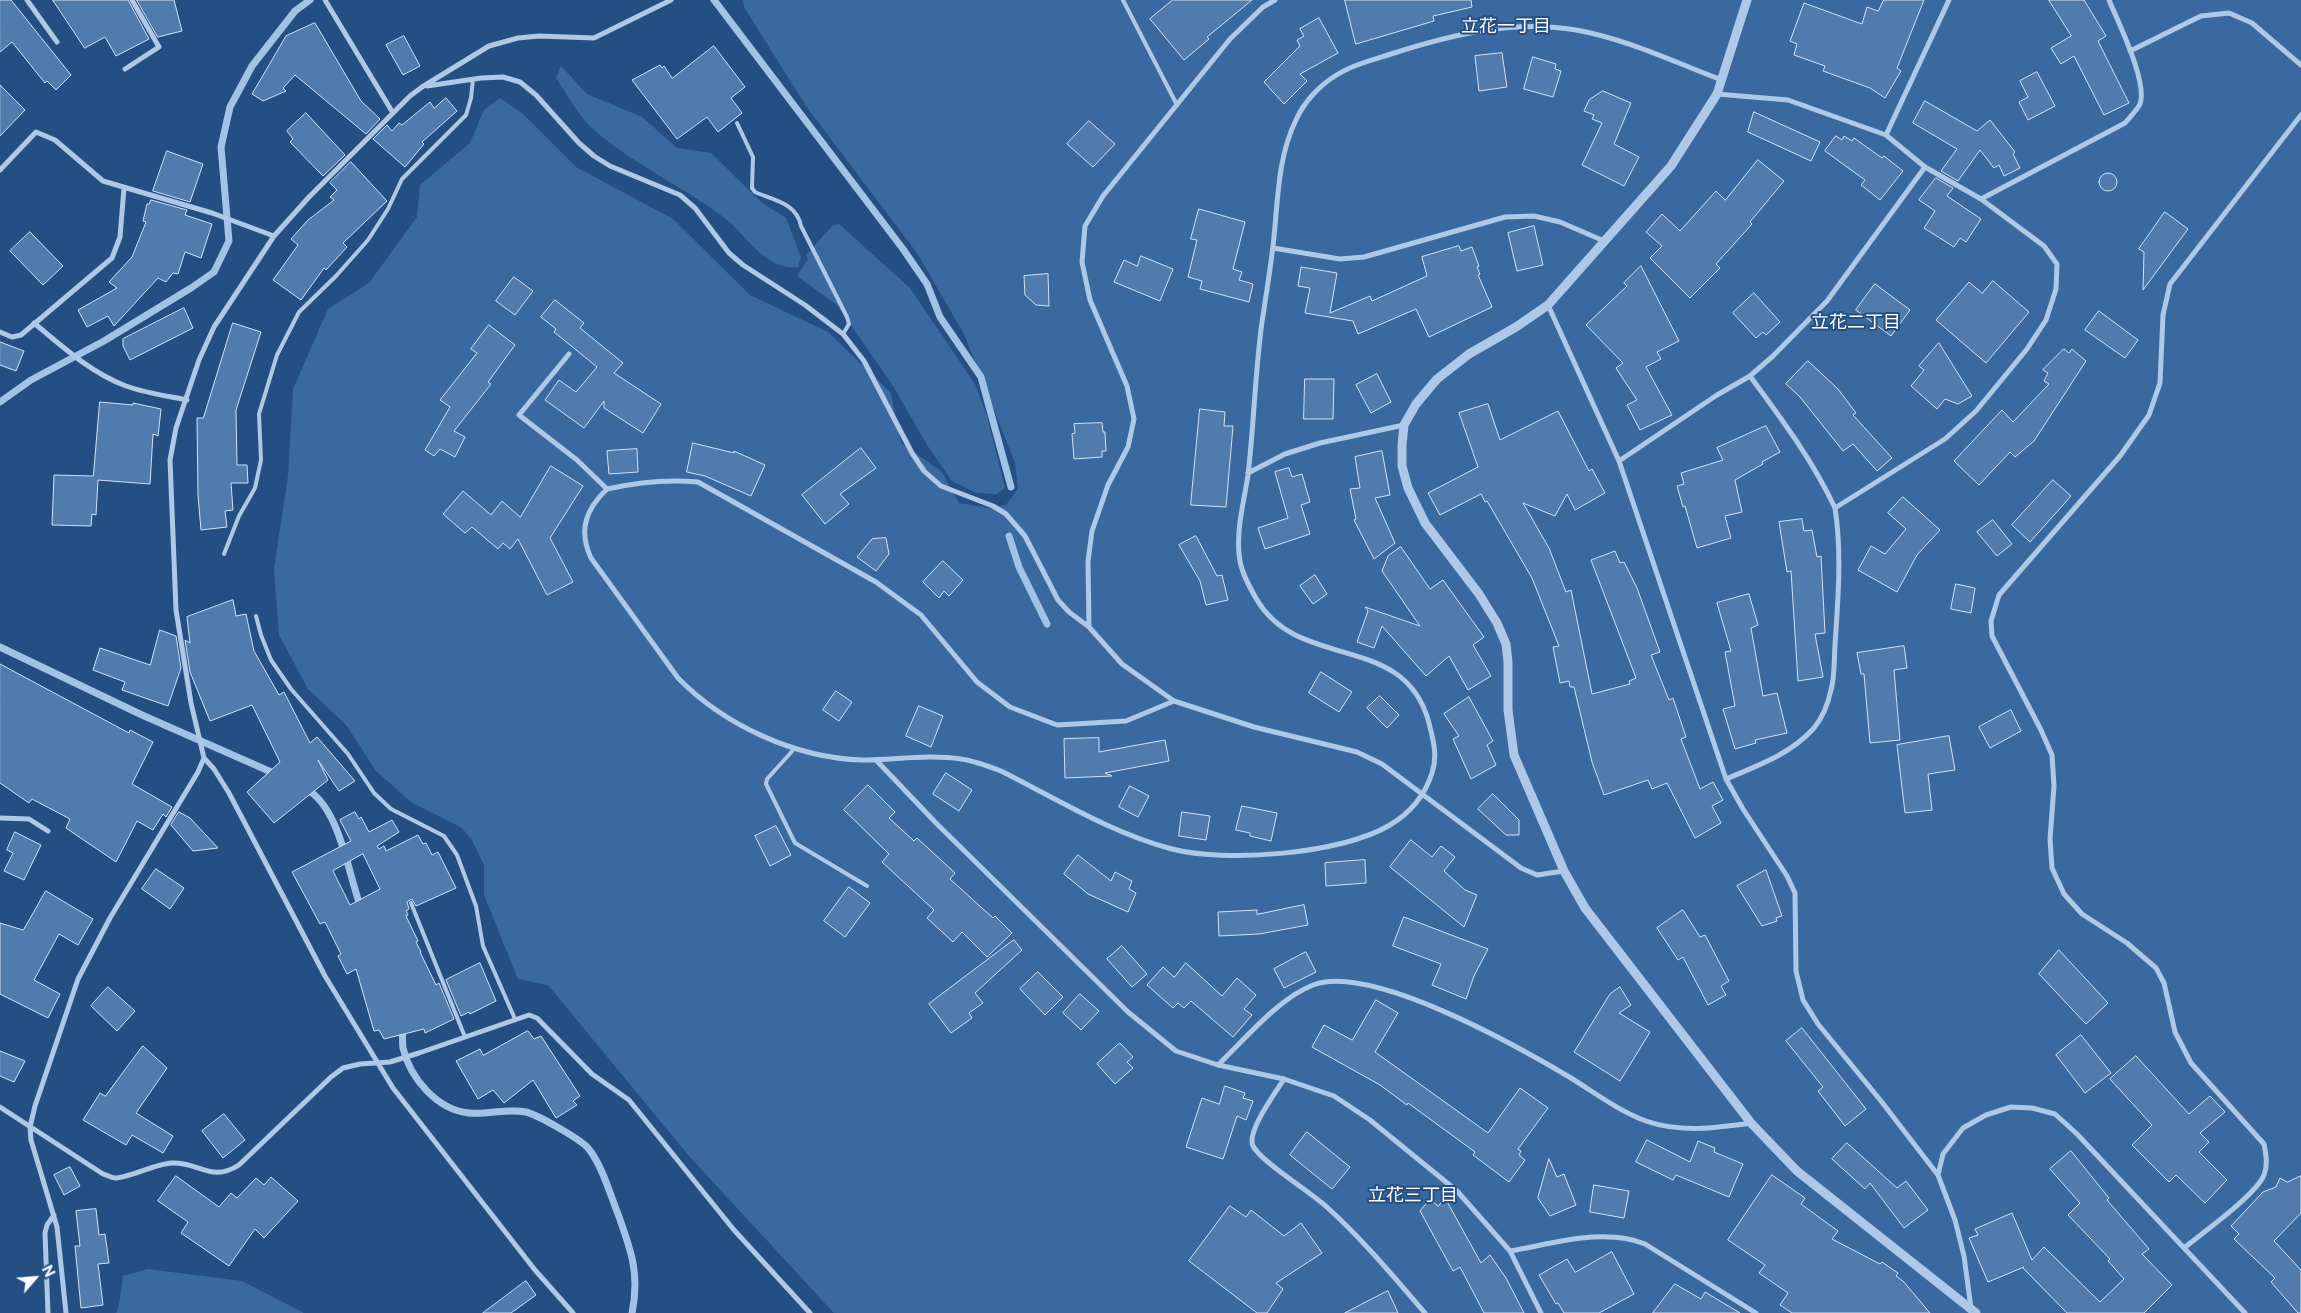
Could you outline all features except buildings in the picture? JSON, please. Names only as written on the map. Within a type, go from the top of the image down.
[{"type":"street","points":[[27,0],[57,42]]},
{"type":"street","points":[[125,69],[159,48],[132,0]]},
{"type":"street","points":[[325,0],[393,113]]},
{"type":"street","points":[[573,1313],[535,1270],[427,1134],[376,1063],[325,976],[229,792],[204,758],[191,703],[176,610],[170,460],[172,442],[199,360],[214,327],[274,236],[309,197],[393,113],[422,87],[489,46],[518,38],[539,36],[594,38],[671,0]]},
{"type":"street","points":[[1089,627],[1088,560],[1092,531],[1108,485],[1128,447],[1134,419],[1127,386],[1090,300],[1082,262],[1085,226],[1103,196],[1230,39],[1263,7],[1275,0]]},
{"type":"street","points":[[1747,0],[1717,94],[1670,166],[1548,305],[1516,327],[1469,354],[1437,379],[1416,404],[1404,425],[1402,466],[1408,488],[1417,509],[1479,594],[1497,623],[1506,644],[1508,710],[1514,755],[1564,871],[1585,908],[1751,1123],[1797,1171],[1972,1312]]},
{"type":"street","points":[[1886,135],[1949,0]]},
{"type":"street","points":[[1981,200],[2125,123],[2140,103],[2140,80],[2109,0]]},
{"type":"street","points":[[2130,51],[2201,16],[2229,13],[2252,23],[2301,65]]},
{"type":"street","points":[[1174,701],[1126,721],[1057,725],[1010,707],[977,682],[921,615],[876,582],[698,482],[674,479],[650,481],[607,489],[594,501],[584,524],[583,536],[590,558],[678,678],[714,709],[762,736],[795,748],[853,759],[876,760],[944,757],[979,763],[1001,771],[1132,835],[1172,849],[1214,856],[1262,855],[1353,840],[1391,824],[1409,810],[1422,796],[1434,770],[1436,757],[1426,710],[1418,696],[1390,668],[1304,640],[1273,622],[1253,593],[1239,560],[1257,362],[1273,248],[1279,186],[1287,143],[1297,117],[1315,92],[1336,75],[1361,63],[1416,45],[1482,30],[1527,26],[1576,30],[1625,42],[1722,80]]},
{"type":"street","points":[[422,87],[503,76],[520,82],[536,95],[594,156],[610,166],[680,195],[695,208],[729,253],[743,265],[824,318],[842,334],[864,361],[912,453],[924,471],[941,486],[993,506],[1006,514],[1025,536],[1058,600],[1069,612],[1089,627],[1122,664],[1174,701],[1254,727],[1357,752],[1382,764],[1422,796],[1532,874],[1564,871]]},
{"type":"street","points":[[1717,94],[1788,100],[1886,135],[1925,166],[1981,200],[2044,246],[2057,264],[2056,290],[2046,320],[2027,350],[1981,404],[1951,433],[1897,470],[1835,508]]},
{"type":"street","points":[[2184,1248],[2248,1196],[2263,1176],[2267,1161],[2264,1144],[2191,1063],[2175,1032],[2164,983],[2156,968],[2127,943],[2082,914],[2064,894],[2052,868],[2050,839],[2054,786],[2052,755],[1992,636],[1991,621],[1999,595],[2120,456],[2149,415],[2160,383],[2163,315],[2170,284],[2301,115]]},
{"type":"street","points":[[0,170],[36,132],[55,140],[103,181],[212,213],[274,236]]},
{"type":"street","points":[[1619,461],[1717,395],[1750,376],[1826,301],[1925,166]]},
{"type":"street","points":[[0,332],[12,337],[21,335],[112,258],[120,237],[124,188]]},
{"type":"street","points":[[1273,248],[1340,259],[1364,257],[1505,217],[1534,216],[1560,222],[1604,241]]},
{"type":"street","points":[[1548,305],[1619,461],[1726,779],[1743,810],[1787,876],[1795,893],[1796,971],[1803,1000],[1818,1024],[1938,1175],[1955,1220],[1964,1256],[1972,1312]]},
{"type":"street","points":[[34,323],[86,366],[141,390],[186,400]]},
{"type":"street","points":[[569,354],[519,415],[577,460],[607,489]]},
{"type":"street","points":[[1726,779],[1770,760],[1796,745],[1814,727],[1826,711],[1832,689],[1837,619],[1838,525],[1835,508],[1819,474],[1750,376]]},
{"type":"street","points":[[1248,473],[1285,454],[1320,443],[1404,425]]},
{"type":"street","points":[[66,1313],[60,1248],[54,1214],[36,1161],[30,1127],[35,1106],[78,978],[110,918],[198,772],[204,758]]},
{"type":"street","points":[[876,760],[936,823],[1134,1018],[1176,1051],[1218,1065],[1284,1078],[1334,1096],[1370,1120],[1458,1190],[1510,1251],[1541,1313]]},
{"type":"street","points":[[0,818],[29,820],[48,831]]},
{"type":"street","points":[[1218,1065],[1292,996],[1313,985],[1333,980],[1356,982],[1376,986],[1464,1020],[1533,1057],[1618,1108],[1647,1121],[1696,1129],[1714,1129],[1751,1123]]},
{"type":"street","points":[[0,1107],[90,1167],[115,1178],[163,1164],[175,1163],[215,1174],[228,1172],[239,1165],[331,1077],[343,1068],[360,1064],[392,1061],[529,1015],[538,1018],[592,1074],[629,1100],[734,1230],[810,1313]]},
{"type":"street","points":[[1284,1078],[1252,1132],[1253,1145],[1267,1160],[1328,1208],[1366,1246],[1425,1313]]},
{"type":"street","points":[[1938,1175],[1943,1154],[1963,1128],[1986,1115],[2012,1107],[2032,1108],[2055,1114],[2245,1313]]},
{"type":"street","points":[[48,1313],[45,1233],[47,1225],[54,1214]]},
{"type":"street","points":[[1510,1251],[1590,1238],[1616,1236],[1634,1239],[1756,1313]]},
{"type":"lane","points":[[1123,0],[1177,105]]},
{"type":"lane","points":[[224,554],[239,516],[256,488],[261,460],[259,414],[277,355],[299,312],[336,276],[368,240],[388,209],[402,180],[466,115],[471,98],[473,79]]},
{"type":"lane","points":[[736,123],[753,157],[752,188],[755,192],[790,207],[799,217],[801,226],[847,317],[848,324],[842,334]]},
{"type":"lane","points":[[256,616],[271,660],[291,688],[348,754],[365,776],[374,793],[391,809],[444,836],[457,855],[476,906],[483,946],[515,1019]]},
{"type":"lane","points":[[795,748],[766,779],[766,784],[795,843],[867,886]]},
{"type":"lane","points":[[411,903],[466,1037]]},
{"type":"shaded area","points":[[743,0],[2301,0],[2301,1313],[834,1313],[689,1156],[548,985],[518,979],[484,895],[484,865],[472,840],[462,828],[411,802],[376,771],[347,726],[308,689],[279,635],[274,569],[288,476],[293,389],[328,309],[369,283],[417,217],[420,185],[470,143],[484,110],[500,98],[523,114],[576,167],[673,219],[750,295],[828,332],[891,393],[901,443],[941,471],[959,503],[990,508],[1006,505],[1018,489],[1015,463],[964,334],[917,253],[806,106],[744,7]]},
{"type":"shaded area","points":[[561,66],[587,94],[642,117],[677,148],[711,153],[761,202],[786,218],[801,257],[798,267],[786,267],[775,263],[757,250],[722,216],[607,141],[577,111],[556,78]]},
{"type":"shaded area","points":[[839,224],[910,288],[975,384],[987,416],[1005,488],[997,494],[976,493],[952,481],[929,448],[893,386],[838,306],[797,276],[808,259],[806,255],[832,226]]},
{"type":"shaded area","points":[[148,1269],[242,1281],[304,1313],[116,1313],[123,1276]]},
{"type":"waterway","points":[[0,402],[31,380],[104,341],[214,272],[229,241],[221,147],[230,107],[252,66],[295,11],[310,0]]},
{"type":"waterway","points":[[714,0],[903,249],[927,284],[940,317],[981,377],[1011,487]]},
{"type":"waterway","points":[[1009,536],[1019,567],[1047,624]]},
{"type":"waterway","points":[[0,647],[142,715],[278,775]]},
{"type":"waterway","points":[[306,789],[318,798],[335,826],[361,908]]},
{"type":"waterway","points":[[402,1025],[403,1048],[412,1070],[427,1091],[446,1106],[457,1111],[469,1113],[526,1112],[577,1139],[588,1148],[605,1180],[623,1227],[633,1262],[635,1286],[632,1313]]},
{"type":"district","name":"立花一丁目","points":[[1506,26]]},
{"type":"district","name":"立花二丁目","points":[[1856,322]]},
{"type":"district","name":"立花三丁目","points":[[1413,1195]]}]
